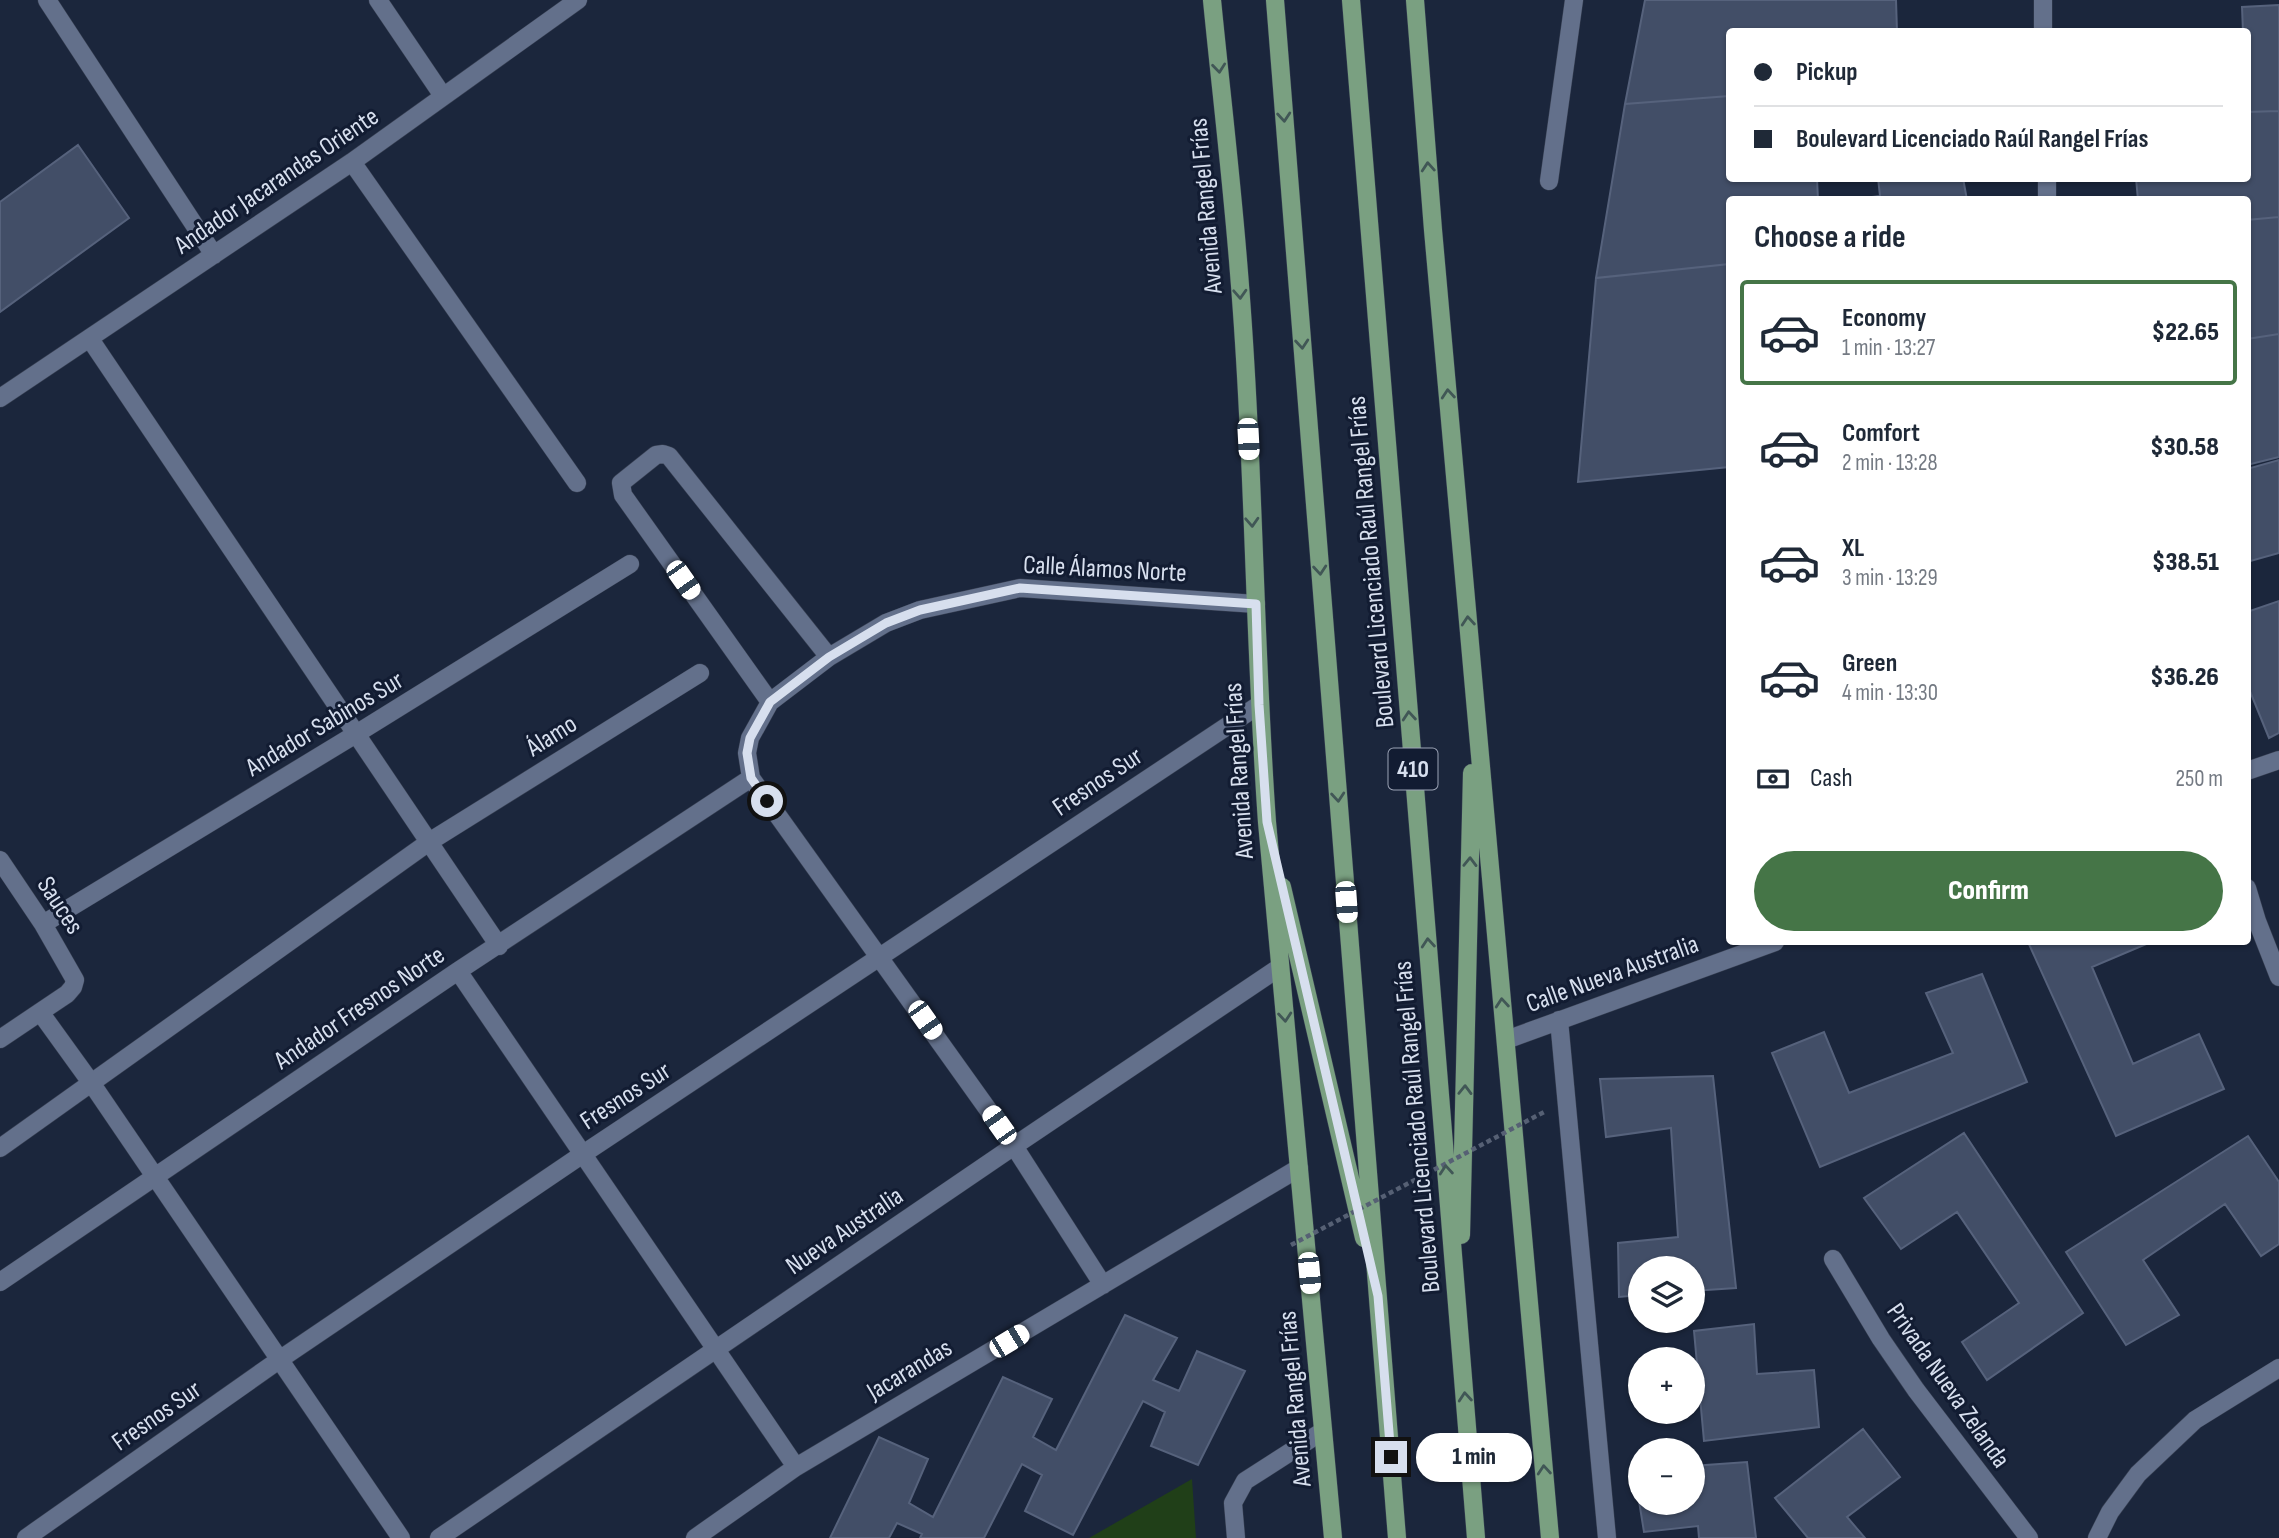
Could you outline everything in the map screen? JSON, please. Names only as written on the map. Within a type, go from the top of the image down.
[{"type":"main road","name":"Avenida Rangel Frías","points":[[1212,0],[1239,275],[1267,822],[1333,1538]]},
{"type":"main road","name":"Boulevard Licenciado Raúl Rangel Frías","points":[[1275,0],[1398,1538]]},
{"type":"main road","name":"Boulevard Licenciado Raúl Rangel Frías","points":[[1351,0],[1476,1538]]},
{"type":"main road","points":[[1415,0],[1433,230],[1550,1538]]},
{"type":"main road","points":[[1459,1329],[1474,689]]},
{"type":"main road","points":[[1267,822],[1378,1296]]},
{"type":"street","points":[[47,0],[214,255]]},
{"type":"street","points":[[378,0],[443,96]]},
{"type":"street","name":"Andador Jacarandas Oriente","points":[[0,398],[352,162],[578,0]]},
{"type":"street","points":[[1549,181],[1574,0]]},
{"type":"street","points":[[2043,0],[2043,28]]},
{"type":"street","points":[[352,162],[577,483]]},
{"type":"street","points":[[90,339],[499,946]]},
{"type":"street","points":[[829,657],[669,456],[656,455],[621,483],[623,495],[770,702],[750,738],[747,753],[751,778],[1014,1146],[1103,1285]]},
{"type":"street","name":"Andador Sabinos Sur","points":[[43,924],[630,564]]},
{"type":"street","name":"Calle Álamos Norte","points":[[770,702],[829,657],[886,623],[920,610],[1020,588],[1256,604]]},
{"type":"street","name":"Álamo","points":[[429,842],[700,673]]},
{"type":"street","name":"Fresnos Sur","points":[[26,1538],[279,1360],[583,1154],[1259,705]]},
{"type":"street","points":[[2251,770],[2279,760]]},
{"type":"street","name":"Andador Fresnos Norte","points":[[0,1282],[458,971],[751,778]]},
{"type":"street","points":[[0,1148],[429,842]]},
{"type":"street","name":"Sauces","points":[[0,860],[43,924],[75,980],[74,987],[40,1012]]},
{"type":"street","points":[[2251,901],[2279,977]]},
{"type":"street","name":"Calle Nueva Australia","points":[[1506,1040],[1767,945]]},
{"type":"street","name":"Nueva Australia","points":[[439,1538],[1280,967]]},
{"type":"street","points":[[458,971],[796,1467]]},
{"type":"street","points":[[0,1039],[40,1012],[92,1084],[401,1538]]},
{"type":"street","points":[[1559,1020],[1607,1538]]},
{"type":"street","name":"Jacarandas","points":[[695,1538],[796,1467],[1299,1168]]},
{"type":"street","name":"Privada Nueva Zelanda","points":[[1833,1259],[1881,1339],[1916,1390],[2029,1538]]},
{"type":"street","points":[[2097,1538],[2110,1512],[2138,1474],[2195,1420],[2279,1368]]},
{"type":"street","points":[[1236,1538],[1233,1503],[1245,1481],[1323,1431]]},
{"type":"path","points":[[1291,1245],[1544,1111]]},
{"type":"green space","points":[[1192,1479],[1196,1538],[1089,1538]]},
{"type":"building","points":[[1645,0],[1896,0],[1897,28],[1726,28],[1726,96],[1625,104]]},
{"type":"building","points":[[2279,5],[2279,111],[2251,112],[2251,28],[2243,28],[2242,7]]},
{"type":"building","points":[[1726,96],[1726,182],[1817,182],[1818,196],[1726,196],[1726,264],[1596,278],[1625,104]]},
{"type":"building","points":[[2279,111],[2279,217],[2251,220],[2251,196],[2138,196],[2136,182],[2251,182],[2251,112]]},
{"type":"building","points":[[78,145],[129,218],[0,312],[0,202]]},
{"type":"building","points":[[1878,182],[1964,182],[1966,196],[1880,196]]},
{"type":"building","points":[[2279,217],[2279,334],[2251,338],[2251,220]]},
{"type":"building","points":[[1726,264],[1726,467],[1578,482],[1596,278]]},
{"type":"building","points":[[2279,334],[2279,457],[2251,464],[2251,338]]},
{"type":"building","points":[[2279,460],[2279,553],[2251,561],[2251,468]]},
{"type":"building","points":[[2279,601],[2279,733],[2269,738],[2251,694],[2251,611]]},
{"type":"building","points":[[2029,945],[2144,945],[2092,967],[2133,1064],[2199,1034],[2224,1089],[2116,1136]]},
{"type":"building","points":[[1982,974],[2027,1082],[1820,1167],[1772,1053],[1824,1032],[1849,1093],[1953,1053],[1926,993]]},
{"type":"building","points":[[1713,1076],[1736,1288],[1705,1290],[1705,1256],[1628,1256],[1628,1296],[1619,1297],[1618,1243],[1678,1237],[1671,1128],[1606,1137],[1600,1079]]},
{"type":"building","points":[[1964,1133],[2083,1313],[1987,1380],[1962,1342],[2019,1303],[1957,1212],[1901,1249],[1864,1198]]},
{"type":"building","points":[[2248,1136],[2279,1182],[2279,1244],[2261,1256],[2225,1204],[2143,1260],[2179,1315],[2126,1345],[2066,1252]]},
{"type":"building","points":[[1125,1315],[1177,1338],[1153,1380],[1179,1391],[1197,1351],[1245,1371],[1198,1465],[1151,1446],[1165,1412],[1143,1401],[1073,1535],[1025,1511],[1042,1475],[1022,1464],[984,1538],[920,1538],[922,1534],[897,1523],[889,1538],[830,1538],[879,1437],[928,1459],[909,1503],[933,1517],[1003,1377],[1052,1399],[1033,1437],[1056,1450]]},
{"type":"building","points":[[1754,1324],[1757,1374],[1814,1370],[1819,1427],[1705,1441],[1702,1424],[1705,1424],[1705,1347],[1695,1347],[1694,1333],[1705,1333],[1705,1330]]},
{"type":"building","points":[[1863,1429],[1900,1477],[1847,1517],[1865,1538],[1808,1538],[1775,1498]]},
{"type":"building","points":[[1747,1462],[1756,1538],[1699,1538],[1698,1526],[1644,1532],[1641,1515],[1705,1515],[1705,1465]]},
{"type":"route","points":[[767,801],[751,778],[747,753],[750,738],[770,702],[829,657],[886,623],[920,610],[1020,588],[1256,604],[1267,822],[1378,1296],[1391,1457]]}]
